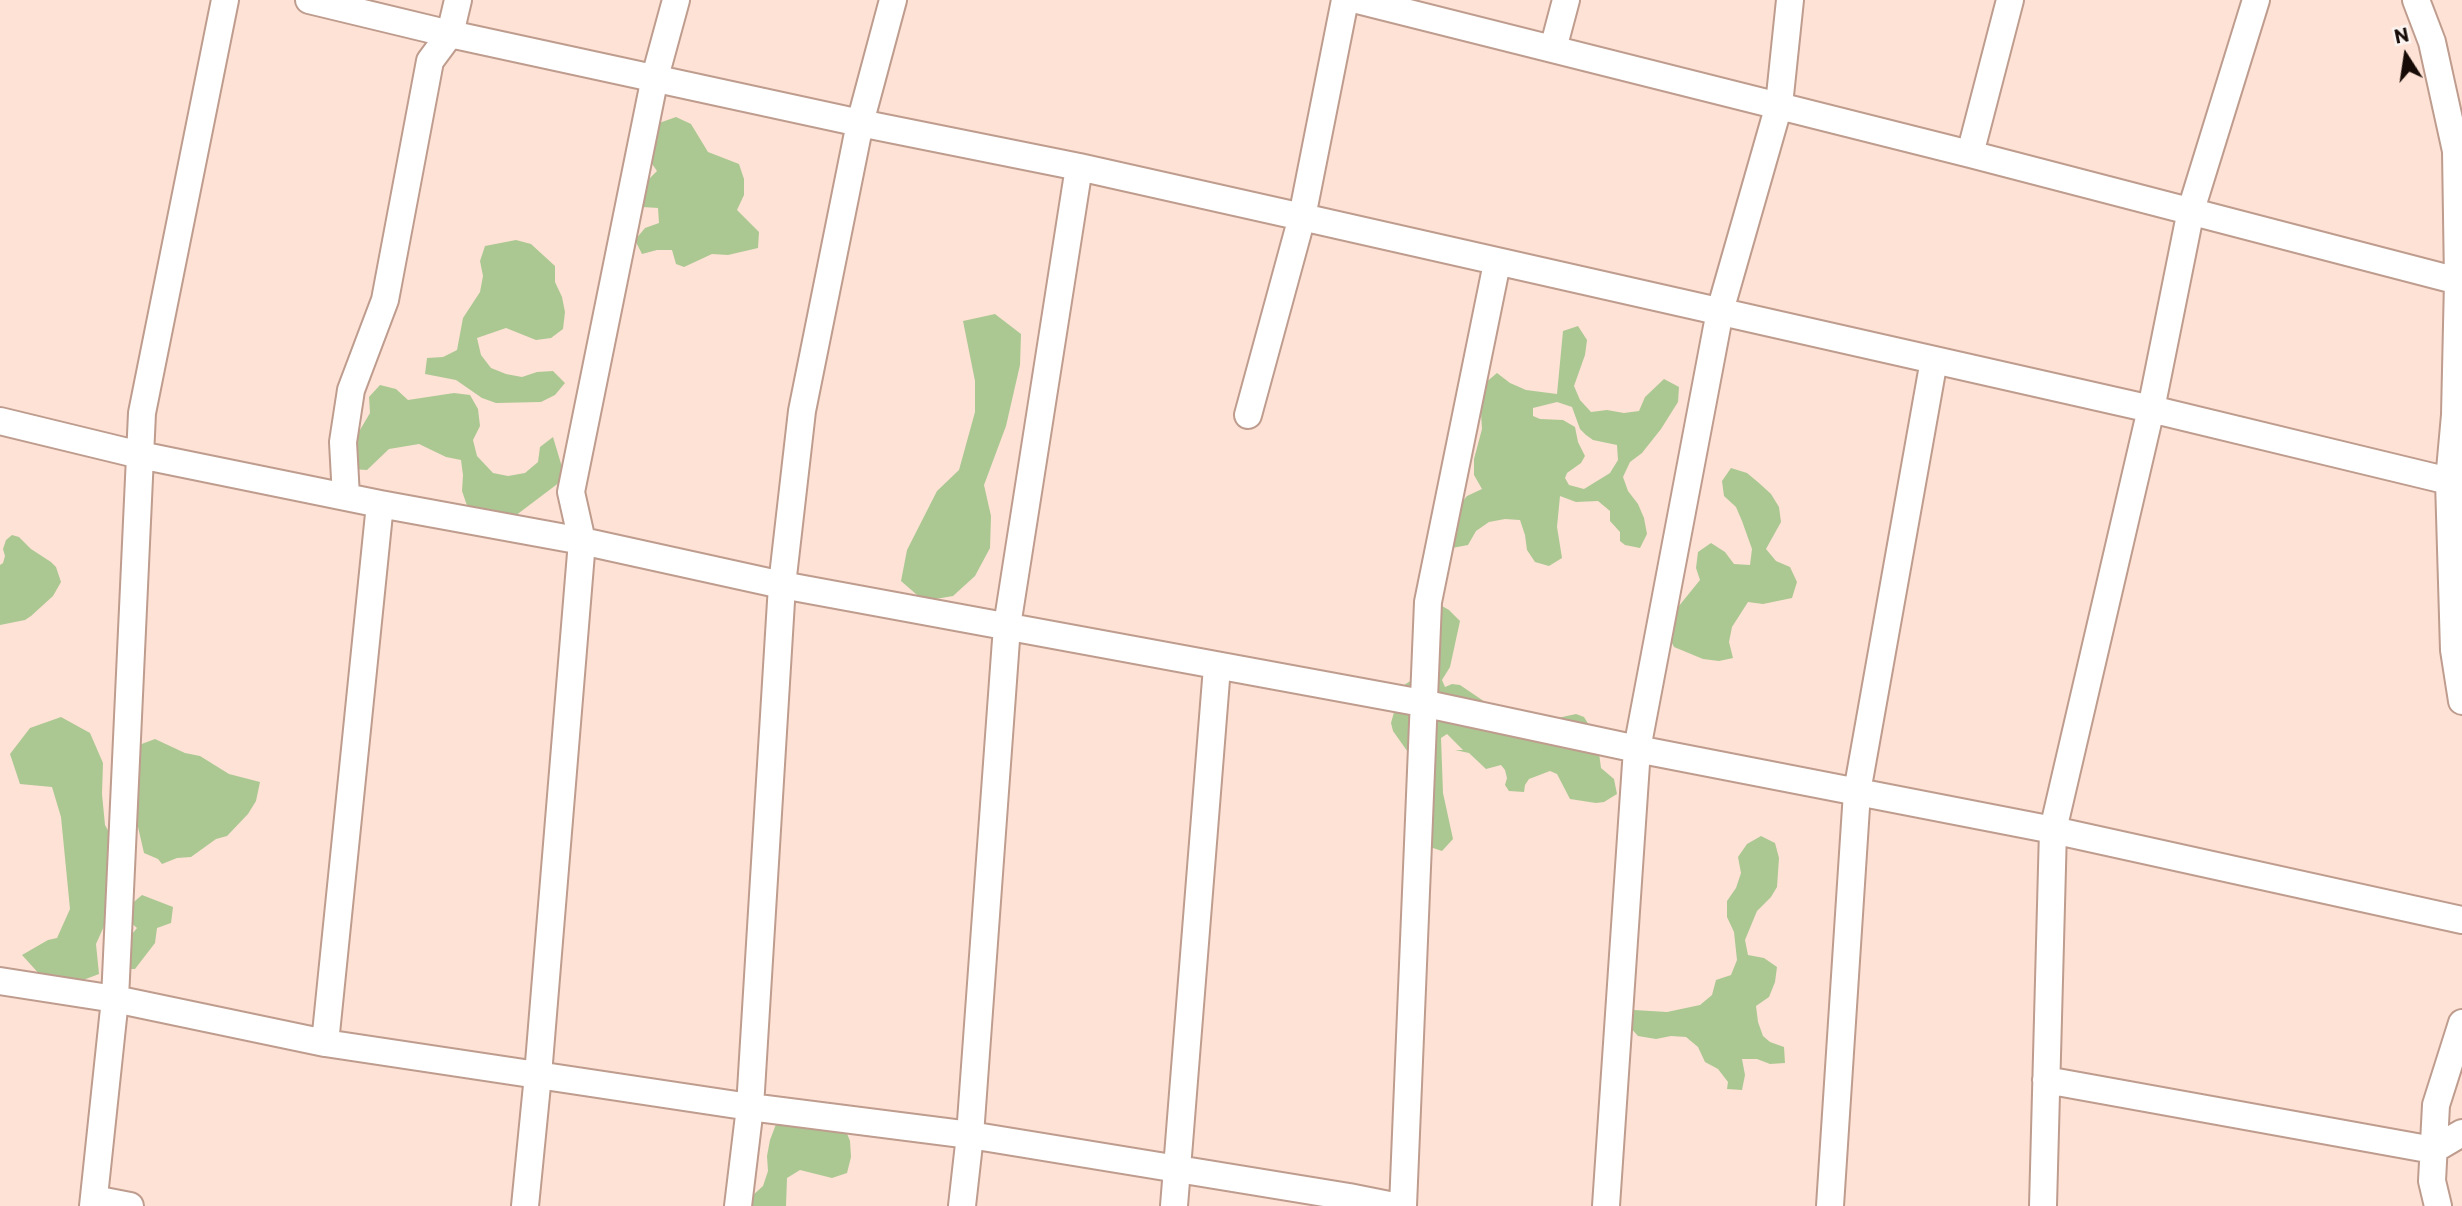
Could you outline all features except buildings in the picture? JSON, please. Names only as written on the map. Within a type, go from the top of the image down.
[{"type":"street","points":[[130,1206],[93,1203],[115,999],[142,413],[225,0]]},
{"type":"street","points":[[309,0],[450,34],[1302,217],[2151,409],[2449,481]]},
{"type":"street","points":[[346,497],[343,442],[351,390],[384,300],[430,61],[450,34],[458,0]]},
{"type":"street","points":[[525,1206],[582,541],[572,492],[655,77],[677,0]]},
{"type":"street","points":[[738,1206],[750,1107],[782,585],[802,411],[860,123],[893,0]]},
{"type":"street","points":[[1248,415],[1302,217],[1345,0]]},
{"type":"street","points":[[1357,0],[2460,280]]},
{"type":"street","points":[[1553,49],[1566,0]]},
{"type":"street","points":[[1606,1206],[1637,749],[1720,311],[1779,105],[1790,0]]},
{"type":"street","points":[[1970,154],[2011,0]]},
{"type":"street","points":[[2043,1206],[2053,830],[2151,409],[2191,210],[2256,0]]},
{"type":"street","points":[[2413,1],[2431,42],[2456,151],[2460,280],[2455,415],[2449,481],[2456,532],[2454,650],[2462,701]]},
{"type":"street","points":[[962,1206],[970,1135],[1007,626],[1079,167]]},
{"type":"street","points":[[1403,1206],[1428,602],[1497,263]]},
{"type":"street","points":[[1830,1206],[1857,792],[1934,360]]},
{"type":"street","points":[[0,421],[140,454],[380,504],[582,541],[782,585],[1422,703],[1637,749],[2053,830],[2462,920]]},
{"type":"street","points":[[325,1043],[380,504]]},
{"type":"street","points":[[1174,1206],[1217,667]]},
{"type":"street","points":[[0,981],[115,999],[325,1043],[750,1107],[970,1135],[1349,1201],[1394,1206]]},
{"type":"street","points":[[2438,1206],[2432,1181],[2436,1105],[2462,1023]]},
{"type":"street","points":[[2046,1080],[2433,1150],[2462,1133]]},
{"type":"green space","points":[[676,117],[691,124],[708,152],[739,164],[744,179],[744,195],[737,210],[759,232],[758,248],[728,255],[712,254],[684,267],[676,264],[672,250],[642,254],[635,240],[645,228],[659,223],[658,208],[642,207],[635,193],[657,171],[648,158],[645,128]]},
{"type":"green space","points":[[516,240],[531,244],[555,266],[555,282],[565,312],[563,329],[551,338],[536,340],[506,328],[477,338],[481,355],[491,368],[506,374],[522,377],[553,371],[565,383],[555,395],[541,402],[496,403],[482,398],[456,380],[425,374],[427,358],[443,357],[457,350],[463,318],[480,292],[483,276],[480,261],[485,246]]},
{"type":"green space","points":[[995,314],[1021,334],[1020,365],[1006,426],[984,485],[991,516],[990,548],[975,576],[953,596],[924,601],[901,581],[907,550],[937,491],[959,470],[975,412],[975,381],[963,321]]},
{"type":"green space","points":[[1578,326],[1587,340],[1585,355],[1574,386],[1580,400],[1591,412],[1639,411],[1645,397],[1664,379],[1679,387],[1678,402],[1642,453],[1630,462],[1623,477],[1644,518],[1647,534],[1640,548],[1625,545],[1620,541],[1620,532],[1610,521],[1610,511],[1598,501],[1576,502],[1560,496],[1557,527],[1562,558],[1549,566],[1535,562],[1527,550],[1520,520],[1489,522],[1476,531],[1468,545],[1452,548],[1456,509],[1467,496],[1482,489],[1474,475],[1474,459],[1482,429],[1480,397],[1485,383],[1497,373],[1526,390],[1557,394],[1563,331]],"holes":[[[1557,402],[1572,407],[1580,429],[1586,435],[1593,440],[1617,445],[1618,460],[1610,473],[1584,489],[1569,485],[1565,478],[1585,456],[1575,427],[1563,420],[1533,416],[1533,408]]]},
{"type":"green space","points":[[380,385],[396,389],[408,400],[454,393],[470,395],[478,409],[480,426],[473,440],[477,456],[493,473],[508,476],[525,473],[538,462],[540,447],[553,437],[562,467],[560,482],[511,519],[472,520],[462,491],[461,460],[446,457],[419,444],[389,449],[367,470],[352,469],[354,440],[370,413],[369,397]]},
{"type":"green space","points":[[1731,468],[1747,473],[1771,494],[1779,507],[1781,522],[1766,549],[1776,561],[1790,567],[1797,582],[1792,598],[1763,604],[1748,602],[1732,627],[1729,642],[1733,658],[1719,661],[1703,659],[1674,647],[1667,633],[1670,617],[1700,580],[1696,568],[1698,552],[1711,543],[1725,552],[1734,564],[1750,565],[1752,549],[1742,521],[1736,507],[1724,496],[1722,481]]},
{"type":"green space","points":[[12,535],[19,537],[51,562],[56,567],[61,582],[53,596],[31,616],[25,620],[0,625],[0,565],[5,556],[3,549],[6,540]]},
{"type":"green space","points":[[1442,606],[1460,621],[1450,667],[1442,680],[1445,687],[1460,685],[1494,708],[1553,719],[1576,714],[1584,717],[1597,738],[1601,768],[1614,779],[1617,794],[1604,802],[1596,803],[1570,799],[1557,774],[1550,771],[1529,779],[1524,792],[1509,791],[1505,785],[1505,770],[1501,765],[1486,769],[1469,753],[1455,750],[1463,750],[1447,734],[1441,738],[1443,793],[1453,839],[1442,851],[1428,843],[1410,755],[1393,731],[1391,723],[1401,687],[1415,678],[1436,611]]},
{"type":"green space","points":[[61,717],[90,733],[103,763],[105,825],[121,853],[109,915],[96,944],[99,974],[70,985],[42,977],[22,955],[48,940],[57,938],[70,909],[61,817],[52,787],[20,784],[10,754],[30,728]]},
{"type":"green space","points":[[155,739],[185,753],[200,756],[229,774],[260,782],[256,801],[248,814],[227,836],[216,839],[191,857],[177,858],[162,864],[158,859],[144,853],[138,827],[130,814],[139,745]]},
{"type":"green space","points":[[1761,836],[1775,843],[1779,858],[1777,887],[1757,911],[1745,940],[1748,955],[1764,958],[1777,967],[1769,997],[1756,1006],[1763,1036],[1784,1047],[1785,1063],[1770,1064],[1757,1059],[1742,1059],[1745,1075],[1742,1090],[1727,1089],[1728,1082],[1718,1069],[1705,1062],[1698,1047],[1686,1037],[1656,1039],[1638,1036],[1628,1025],[1634,1010],[1667,1012],[1700,1005],[1712,995],[1716,980],[1731,975],[1737,960],[1734,932],[1727,917],[1727,901],[1736,888],[1741,873],[1738,857],[1747,844]]},
{"type":"green space","points":[[142,895],[173,907],[171,923],[157,928],[155,943],[135,969],[119,969],[127,940],[137,928],[130,922],[129,906]]},
{"type":"green space","points":[[790,1098],[822,1104],[844,1126],[850,1141],[851,1157],[847,1173],[832,1178],[800,1170],[787,1178],[786,1206],[741,1206],[763,1186],[768,1171],[770,1140],[781,1111]]}]
